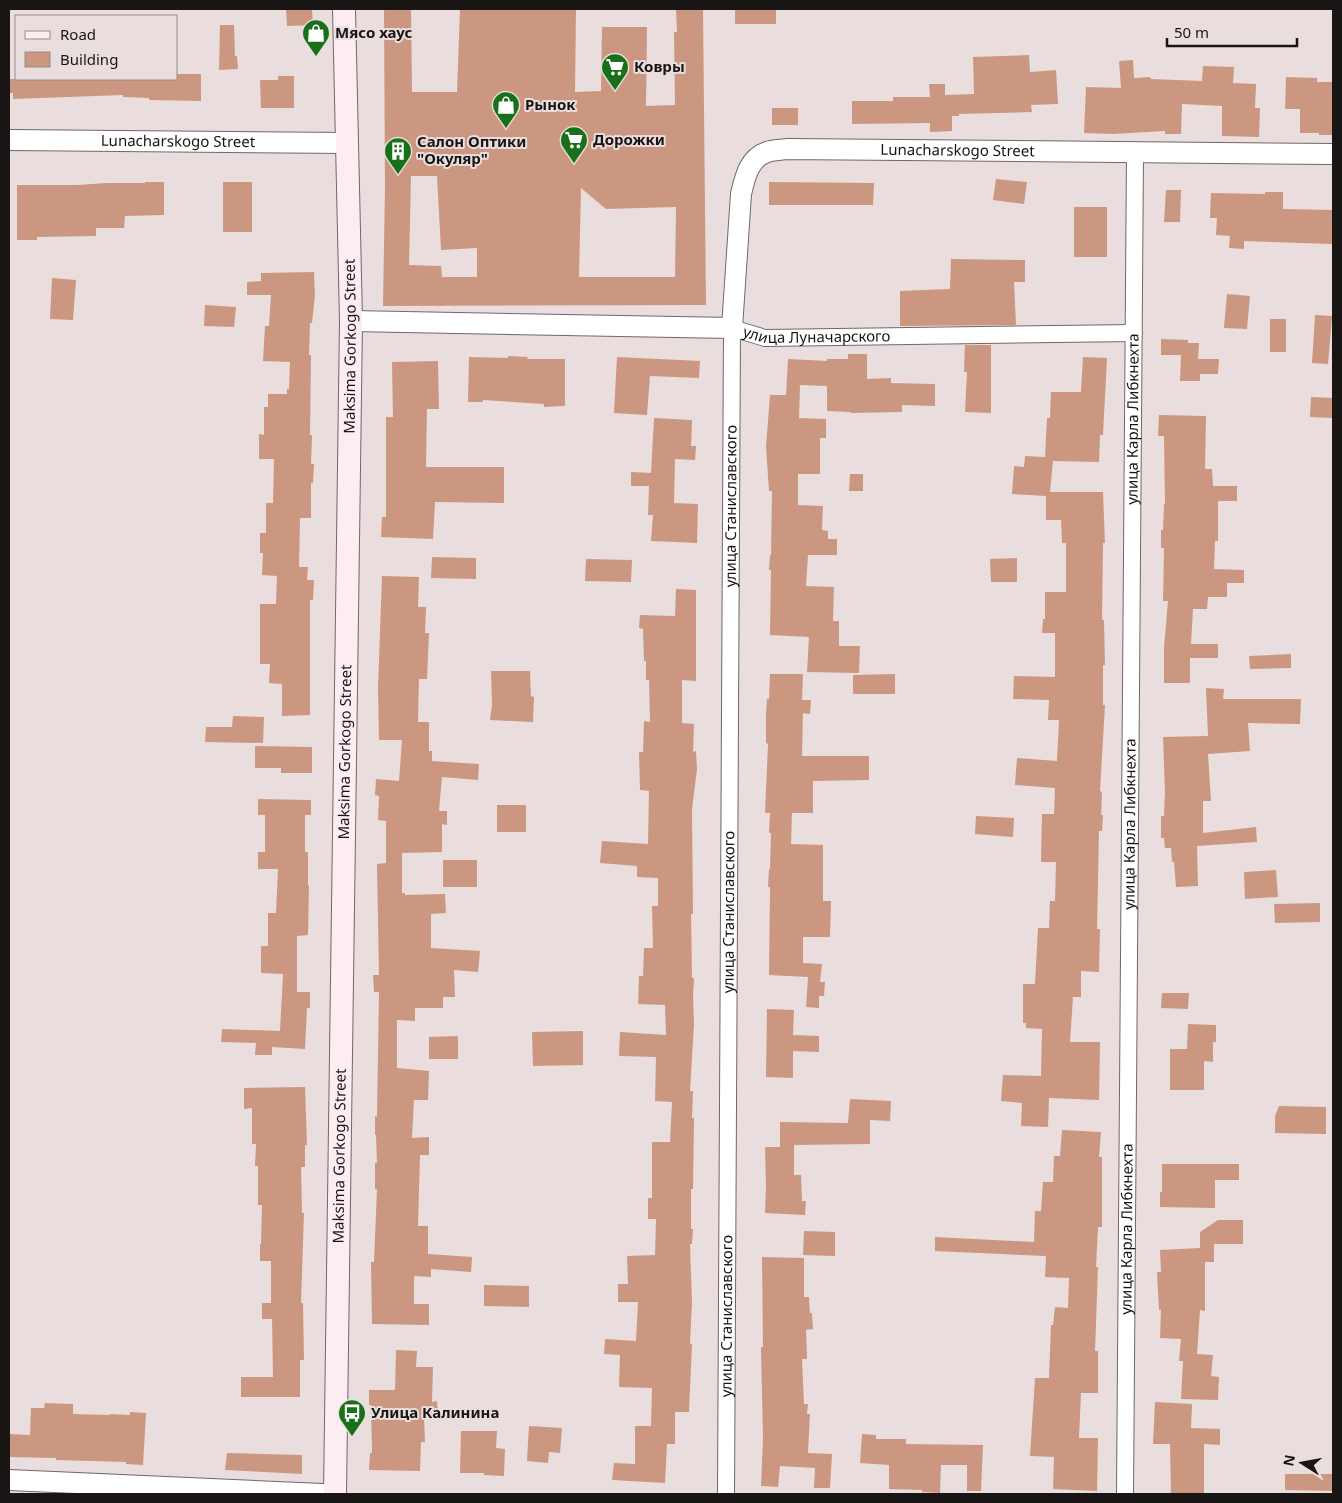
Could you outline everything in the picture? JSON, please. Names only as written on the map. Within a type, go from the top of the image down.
[{"type":"main road","name":"Maksima Gorkogo Street","points":[[335,1494],[351,321],[344,9]]},
{"type":"street","name":"Lunacharskogo Street","points":[[9,140],[348,144]]},
{"type":"street","name":"Lunacharskogo Street","points":[[732,328],[741,194],[745,175],[753,161],[767,152],[787,149],[1333,154]]},
{"type":"street","name":"улица Карла Либкнехта","points":[[1125,1494],[1135,153]]},
{"type":"street","name":"улица Луначарского","points":[[351,321],[732,328],[765,338],[1134,333]]},
{"type":"street","name":"улица Станиславского","points":[[726,1494],[732,328]]},
{"type":"street","points":[[9,1480],[323,1494]]},
{"type":"building","points":[[286,9],[312,9],[313,25],[287,26]]},
{"type":"building","points":[[384,9],[411,9],[412,92],[457,92],[460,9],[576,9],[575,92],[601,91],[602,27],[647,27],[646,106],[675,105],[674,32],[677,32],[676,9],[703,9],[706,305],[383,306],[385,188]],"holes":[[[411,176],[437,176],[441,250],[477,248],[477,277],[442,277],[441,266],[409,265]],[[581,188],[606,209],[676,207],[675,277],[579,277]]]},
{"type":"building","points":[[735,9],[776,9],[776,24],[735,24]]},
{"type":"building","points":[[220,25],[234,25],[235,56],[237,56],[238,69],[219,70]]},
{"type":"building","points":[[1029,55],[1030,72],[1056,70],[1058,104],[1031,105],[1032,112],[959,114],[959,116],[952,116],[952,131],[930,132],[930,123],[852,124],[852,101],[893,101],[893,97],[930,97],[929,84],[945,84],[945,95],[974,94],[973,57]]},
{"type":"building","points":[[1133,60],[1134,78],[1150,77],[1151,79],[1202,81],[1203,66],[1234,67],[1233,83],[1256,84],[1255,108],[1260,108],[1259,137],[1222,136],[1222,106],[1182,104],[1181,134],[1165,134],[1165,131],[1113,134],[1084,133],[1086,87],[1121,88],[1119,61]]},
{"type":"building","points":[[178,74],[201,74],[201,101],[149,100],[149,98],[123,97],[123,95],[13,99],[13,93],[9,93],[9,79],[178,80]]},
{"type":"building","points":[[278,76],[294,76],[294,108],[261,108],[260,80],[278,80]]},
{"type":"building","points":[[1286,77],[1317,78],[1317,82],[1333,82],[1333,135],[1300,133],[1300,109],[1285,109]]},
{"type":"building","points":[[772,108],[798,108],[798,125],[772,125]]},
{"type":"building","points":[[996,179],[1027,182],[1024,204],[993,200]]},
{"type":"building","points":[[164,182],[164,215],[125,216],[124,228],[96,228],[96,236],[37,237],[37,240],[17,240],[17,185]]},
{"type":"building","points":[[223,182],[252,182],[252,232],[223,232]]},
{"type":"building","points":[[769,182],[874,183],[873,205],[769,205]]},
{"type":"building","points":[[1166,190],[1181,190],[1180,222],[1164,222]]},
{"type":"building","points":[[1265,192],[1283,192],[1283,209],[1333,210],[1333,244],[1244,241],[1244,249],[1229,248],[1230,236],[1216,235],[1217,218],[1210,218],[1211,193],[1265,194]]},
{"type":"building","points":[[1074,207],[1107,207],[1107,257],[1074,257]]},
{"type":"building","points":[[951,259],[1025,260],[1025,282],[1014,282],[1016,325],[900,326],[900,291],[950,289]]},
{"type":"building","points":[[314,272],[315,295],[312,323],[310,323],[309,355],[311,355],[311,464],[314,464],[313,483],[311,483],[311,518],[300,518],[299,567],[308,567],[307,580],[314,580],[313,600],[310,600],[310,715],[282,716],[282,684],[269,683],[270,664],[260,664],[260,604],[276,604],[277,576],[262,575],[263,553],[260,553],[260,533],[266,533],[266,503],[273,503],[274,459],[259,459],[259,434],[264,435],[264,407],[268,407],[268,394],[287,394],[287,389],[289,389],[290,362],[263,361],[265,326],[269,326],[271,295],[247,295],[247,282],[261,281],[261,273]]},
{"type":"building","points":[[52,278],[76,280],[73,320],[50,319]]},
{"type":"building","points":[[1227,294],[1250,296],[1247,329],[1224,328]]},
{"type":"building","points":[[205,305],[236,307],[234,327],[204,326]]},
{"type":"building","points":[[1315,315],[1332,316],[1328,364],[1312,363]]},
{"type":"building","points":[[1270,319],[1286,319],[1286,352],[1270,352]]},
{"type":"building","points":[[1161,339],[1188,340],[1188,343],[1199,343],[1198,359],[1219,359],[1218,374],[1200,374],[1200,381],[1180,381],[1181,355],[1161,355]]},
{"type":"building","points":[[965,345],[991,345],[991,413],[965,412],[967,372],[964,372]]},
{"type":"building","points":[[848,354],[867,354],[867,379],[891,378],[891,383],[935,384],[935,406],[902,405],[902,412],[850,413],[827,411],[827,386],[800,385],[799,418],[826,419],[826,438],[820,438],[820,474],[798,474],[798,505],[823,506],[822,530],[828,531],[828,539],[837,539],[837,555],[808,555],[806,586],[834,587],[833,621],[839,621],[839,646],[860,646],[859,673],[807,672],[809,637],[770,635],[771,570],[769,570],[772,491],[769,491],[766,447],[770,395],[786,395],[788,359],[827,361],[827,359],[848,359]]},
{"type":"building","points":[[508,356],[528,357],[527,359],[565,359],[565,406],[544,407],[544,404],[483,400],[483,402],[468,402],[469,357],[508,358]]},
{"type":"building","points":[[617,357],[700,361],[699,378],[650,376],[647,415],[614,413]]},
{"type":"building","points":[[1083,357],[1107,358],[1103,435],[1100,435],[1099,462],[1053,461],[1050,492],[1103,492],[1105,543],[1103,543],[1102,620],[1104,620],[1105,665],[1103,665],[1103,705],[1105,705],[1100,791],[1102,792],[1101,815],[1103,815],[1102,831],[1099,831],[1097,929],[1100,929],[1099,972],[1081,971],[1081,997],[1073,997],[1070,1042],[1100,1042],[1099,1100],[1049,1098],[1048,1127],[1021,1126],[1022,1103],[1001,1101],[1003,1075],[1041,1076],[1042,1029],[1026,1028],[1026,1023],[1023,1023],[1023,984],[1035,984],[1038,928],[1049,928],[1050,901],[1055,901],[1056,862],[1041,862],[1042,814],[1054,814],[1055,788],[1015,785],[1017,758],[1057,761],[1059,720],[1048,720],[1049,700],[1013,699],[1014,676],[1055,677],[1055,633],[1042,633],[1043,619],[1045,619],[1045,592],[1066,592],[1066,543],[1062,543],[1061,520],[1046,520],[1046,496],[1012,494],[1014,466],[1024,467],[1025,456],[1045,457],[1047,418],[1050,418],[1051,392],[1081,392]]},
{"type":"building","points":[[438,361],[439,409],[427,409],[426,467],[504,467],[504,503],[435,502],[433,539],[381,537],[382,517],[386,517],[386,417],[393,417],[392,362]]},
{"type":"building","points":[[1311,397],[1333,398],[1333,418],[1310,417]]},
{"type":"building","points":[[1159,415],[1206,416],[1205,469],[1212,469],[1213,486],[1237,486],[1237,501],[1218,501],[1218,541],[1215,541],[1214,569],[1244,570],[1244,583],[1227,583],[1227,597],[1208,597],[1207,609],[1193,609],[1191,644],[1218,644],[1218,658],[1190,658],[1190,683],[1164,683],[1164,648],[1168,601],[1163,601],[1164,548],[1161,548],[1161,530],[1163,530],[1165,504],[1164,436],[1158,436]]},
{"type":"building","points":[[654,418],[692,420],[691,446],[696,446],[695,460],[675,459],[674,503],[698,504],[697,543],[651,541],[653,515],[648,515],[649,486],[631,486],[631,472],[651,473]]},
{"type":"building","points":[[850,474],[863,474],[863,491],[849,491]]},
{"type":"building","points":[[432,557],[476,558],[476,579],[431,578]]},
{"type":"building","points":[[1017,558],[1017,582],[991,582],[990,559]]},
{"type":"building","points":[[586,559],[632,560],[631,582],[585,581]]},
{"type":"building","points":[[382,576],[419,577],[418,607],[426,607],[425,633],[429,633],[427,679],[419,679],[418,722],[429,722],[429,751],[432,751],[432,761],[479,764],[478,780],[442,777],[439,811],[447,811],[447,825],[442,824],[442,852],[402,853],[402,893],[405,893],[405,895],[445,894],[446,913],[431,914],[431,948],[480,951],[478,972],[454,970],[455,997],[443,997],[443,1008],[415,1008],[415,1021],[397,1020],[397,1068],[429,1071],[428,1100],[414,1100],[412,1138],[429,1137],[429,1155],[420,1155],[418,1226],[428,1226],[428,1254],[472,1257],[471,1272],[431,1269],[431,1277],[414,1276],[414,1304],[429,1304],[429,1325],[372,1324],[371,1262],[374,1262],[377,1189],[375,1189],[375,1163],[377,1163],[375,1116],[377,1117],[379,992],[374,992],[373,975],[379,975],[377,864],[386,863],[386,821],[378,820],[379,796],[375,795],[376,779],[399,781],[402,740],[379,740],[378,687]]},
{"type":"building","points":[[676,589],[696,590],[696,681],[682,680],[682,723],[694,724],[693,752],[696,751],[697,769],[692,809],[693,914],[691,914],[692,978],[694,978],[694,1024],[690,1091],[693,1091],[692,1118],[694,1118],[693,1189],[691,1189],[691,1229],[693,1229],[692,1244],[690,1244],[692,1302],[690,1344],[692,1344],[689,1412],[675,1412],[675,1444],[667,1444],[665,1483],[612,1480],[614,1463],[635,1464],[635,1426],[651,1426],[652,1388],[619,1387],[620,1355],[604,1354],[605,1339],[636,1341],[638,1302],[618,1302],[618,1284],[628,1284],[627,1256],[655,1255],[656,1219],[648,1219],[648,1198],[652,1198],[652,1142],[670,1142],[672,1102],[655,1101],[656,1057],[619,1056],[620,1032],[666,1035],[665,1005],[638,1004],[639,976],[643,976],[644,948],[653,948],[652,906],[658,906],[658,878],[637,877],[637,866],[600,863],[602,841],[648,844],[649,791],[640,790],[639,752],[643,752],[644,721],[650,722],[649,680],[646,680],[643,629],[639,628],[640,615],[675,616]]},
{"type":"building","points":[[1291,654],[1291,668],[1250,669],[1249,656]]},
{"type":"building","points":[[491,671],[530,671],[531,696],[534,697],[533,722],[490,720],[492,705]]},
{"type":"building","points":[[770,674],[803,674],[802,700],[811,700],[810,714],[803,713],[802,756],[869,756],[869,780],[813,781],[813,813],[792,813],[791,844],[823,845],[823,901],[831,901],[830,937],[803,937],[803,963],[822,964],[820,982],[825,982],[824,996],[819,996],[819,1008],[806,1007],[808,977],[769,975],[770,887],[768,887],[771,833],[769,833],[770,813],[765,813],[768,744],[766,743],[766,712],[767,699],[769,699]]},
{"type":"building","points":[[895,674],[895,694],[853,694],[853,675]]},
{"type":"building","points":[[1206,688],[1224,689],[1223,699],[1301,699],[1300,724],[1248,723],[1250,751],[1208,754],[1211,801],[1203,801],[1203,833],[1256,827],[1257,842],[1197,846],[1198,886],[1176,887],[1171,848],[1165,848],[1164,838],[1161,838],[1161,816],[1164,816],[1165,791],[1163,737],[1208,736]]},
{"type":"building","points":[[233,716],[264,717],[263,743],[205,742],[206,727],[232,727]]},
{"type":"building","points":[[255,746],[312,747],[312,773],[281,773],[281,768],[255,768]]},
{"type":"building","points":[[258,799],[311,800],[311,815],[305,815],[305,852],[308,852],[309,886],[308,935],[297,936],[297,992],[310,992],[310,1008],[307,1008],[305,1049],[272,1047],[272,1055],[255,1055],[256,1043],[221,1042],[222,1029],[280,1031],[283,974],[261,973],[261,946],[268,946],[268,913],[276,913],[278,869],[258,869],[258,852],[265,852],[265,815],[258,815]]},
{"type":"building","points":[[497,805],[526,805],[526,832],[497,832]]},
{"type":"building","points":[[976,816],[1014,818],[1013,837],[975,834]]},
{"type":"building","points":[[443,860],[477,860],[477,887],[443,887]]},
{"type":"building","points":[[1276,870],[1278,897],[1245,899],[1244,872]]},
{"type":"building","points":[[1320,903],[1320,922],[1275,923],[1274,904]]},
{"type":"building","points":[[1162,993],[1189,993],[1188,1009],[1161,1008]]},
{"type":"building","points":[[767,1009],[794,1010],[793,1035],[819,1036],[819,1052],[793,1051],[793,1078],[766,1077]]},
{"type":"building","points":[[1188,1024],[1216,1025],[1216,1042],[1213,1042],[1213,1062],[1204,1061],[1204,1090],[1170,1090],[1170,1049],[1187,1049]]},
{"type":"building","points":[[583,1031],[583,1065],[533,1066],[532,1032]]},
{"type":"building","points":[[458,1036],[458,1059],[429,1059],[429,1037]]},
{"type":"building","points":[[305,1087],[307,1145],[305,1145],[305,1167],[301,1167],[302,1213],[304,1213],[301,1303],[303,1303],[304,1360],[300,1360],[300,1397],[241,1397],[241,1377],[273,1377],[272,1319],[262,1319],[262,1303],[271,1303],[271,1261],[260,1261],[262,1205],[258,1205],[258,1166],[255,1166],[256,1144],[252,1144],[252,1108],[244,1109],[244,1088]]},
{"type":"building","points":[[850,1099],[891,1101],[890,1121],[870,1120],[870,1144],[794,1145],[794,1175],[801,1175],[802,1201],[806,1201],[805,1215],[765,1213],[765,1147],[780,1147],[780,1122],[848,1123]]},
{"type":"building","points":[[1279,1106],[1326,1107],[1326,1134],[1275,1133],[1275,1116]]},
{"type":"building","points":[[1062,1130],[1101,1132],[1099,1157],[1102,1157],[1102,1227],[1098,1227],[1095,1351],[1098,1351],[1098,1393],[1081,1393],[1079,1438],[1098,1438],[1097,1491],[1053,1489],[1054,1457],[1030,1456],[1035,1378],[1049,1378],[1051,1325],[1053,1325],[1055,1307],[1068,1308],[1069,1278],[1045,1277],[1046,1256],[935,1251],[935,1237],[1034,1242],[1035,1211],[1041,1211],[1043,1182],[1053,1182],[1054,1156],[1060,1156]]},
{"type":"building","points":[[1162,1164],[1239,1164],[1239,1180],[1215,1180],[1215,1208],[1160,1207]]},
{"type":"building","points":[[1218,1220],[1243,1220],[1243,1244],[1214,1244],[1214,1262],[1205,1262],[1205,1311],[1200,1310],[1197,1354],[1213,1355],[1211,1376],[1219,1377],[1218,1400],[1181,1399],[1183,1361],[1179,1361],[1181,1339],[1160,1338],[1161,1310],[1159,1310],[1157,1272],[1161,1272],[1160,1250],[1200,1248],[1200,1232]]},
{"type":"building","points":[[804,1231],[835,1232],[835,1256],[803,1255]]},
{"type":"building","points":[[762,1257],[804,1258],[804,1297],[809,1297],[813,1329],[806,1330],[807,1359],[802,1359],[804,1404],[808,1404],[807,1414],[810,1414],[808,1453],[832,1454],[830,1488],[814,1488],[815,1468],[780,1466],[778,1487],[761,1486],[763,1439]]},
{"type":"building","points":[[484,1285],[529,1286],[529,1307],[484,1306]]},
{"type":"building","points":[[396,1350],[417,1351],[416,1367],[433,1367],[432,1402],[437,1401],[438,1415],[424,1417],[425,1442],[421,1442],[420,1471],[369,1470],[370,1453],[372,1453],[369,1390],[395,1390]]},
{"type":"building","points":[[1155,1402],[1192,1404],[1191,1428],[1220,1429],[1220,1445],[1204,1444],[1204,1494],[1171,1494],[1170,1444],[1153,1444]]},
{"type":"building","points":[[45,1403],[73,1404],[73,1414],[130,1415],[130,1412],[146,1413],[143,1465],[126,1464],[126,1462],[9,1457],[9,1434],[30,1435],[31,1408],[44,1408]]},
{"type":"building","points":[[529,1426],[562,1428],[560,1453],[549,1452],[548,1463],[527,1461]]},
{"type":"building","points":[[461,1431],[497,1431],[496,1448],[505,1449],[504,1476],[484,1475],[484,1473],[460,1473]]},
{"type":"building","points":[[862,1434],[876,1435],[876,1439],[906,1439],[906,1444],[983,1445],[981,1491],[967,1491],[967,1465],[941,1465],[940,1493],[922,1492],[922,1490],[889,1489],[889,1465],[860,1463]]},
{"type":"building","points":[[227,1453],[302,1455],[302,1474],[225,1470]]},
{"type":"building","points":[[1285,1474],[1333,1474],[1333,1491],[1285,1490]]},
{"type":"place","name":"Мясо хаус","points":[[316,57]]},
{"type":"place","name":"Ковры","points":[[615,91]]},
{"type":"place","name":"Рынок","points":[[506,129]]},
{"type":"place","name":"Дорожки","points":[[574,164]]},
{"type":"place","name":"Салон Оптики \"Окуляр\"","points":[[398,175]]},
{"type":"place","name":"Улица Калинина","points":[[352,1437]]}]
